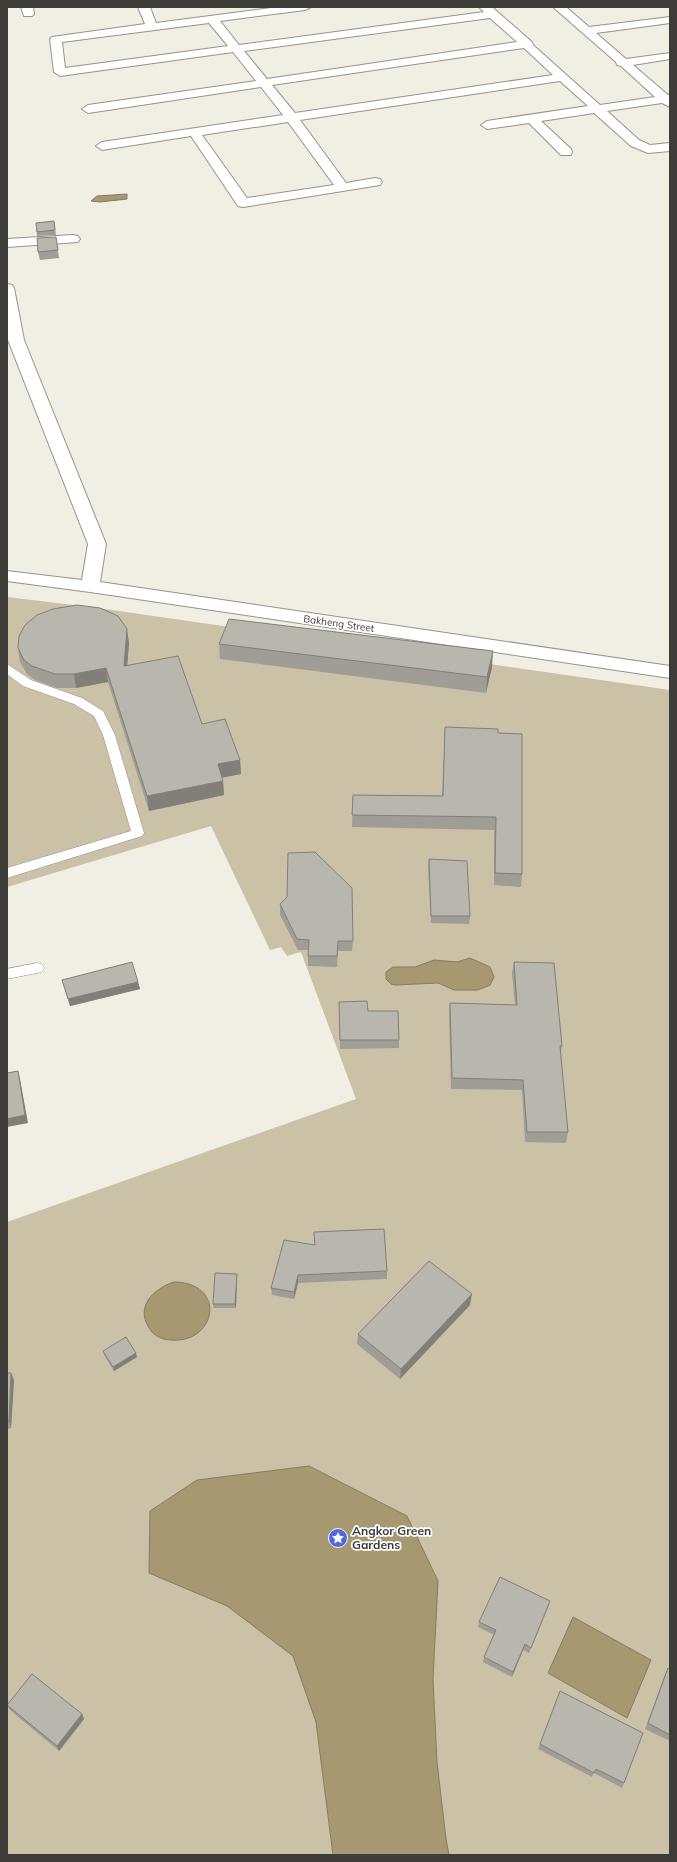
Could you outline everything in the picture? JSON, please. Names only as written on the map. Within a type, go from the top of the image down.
[{"type":"street","points":[[144,7],[152,28]]},
{"type":"street","points":[[306,7],[152,28],[56,39],[60,72],[235,49],[489,10],[640,147],[648,149],[670,147]]},
{"type":"street","points":[[559,7],[621,62],[668,100]]},
{"type":"street","points":[[212,19],[292,118],[342,187]]},
{"type":"street","points":[[586,31],[670,20]]},
{"type":"street","points":[[88,109],[528,44]]},
{"type":"street","points":[[621,62],[670,56]]},
{"type":"street","points":[[102,146],[562,77]]},
{"type":"street","points":[[487,125],[596,108],[668,100]]},
{"type":"street","points":[[531,118],[566,152]]},
{"type":"street","points":[[194,132],[243,203],[375,182]]},
{"type":"street","points":[[7,243],[72,239]]},
{"type":"street","points":[[7,288],[16,340],[97,544],[90,586]]},
{"type":"street","name":"Bakheng Street","points":[[7,576],[90,586],[670,672]]},
{"type":"lane","points":[[7,668],[27,683],[78,701],[99,714],[109,735],[138,833],[7,873]]},
{"type":"lane","points":[[7,974],[37,968]]},
{"type":"shaded area","points":[[127,194],[127,199],[100,202],[91,201],[97,196]]},
{"type":"shaded area","name":"Angkor Green Gardens","points":[[7,597],[98,608],[670,690],[670,1855],[7,1855],[7,1222],[356,1099],[301,952],[287,956],[281,947],[270,950],[211,826],[7,887]]},
{"type":"shaded area","points":[[470,958],[490,967],[494,977],[490,985],[478,990],[454,990],[438,983],[395,985],[391,984],[386,979],[386,972],[393,967],[415,967],[434,960],[457,962]]},
{"type":"shaded area","points":[[174,1282],[191,1285],[203,1292],[209,1302],[210,1313],[206,1324],[198,1333],[186,1339],[168,1340],[161,1338],[152,1332],[144,1315],[145,1308],[152,1295],[166,1285]]},
{"type":"shaded area","points":[[309,1466],[407,1516],[438,1581],[433,1679],[437,1762],[449,1855],[333,1855],[316,1722],[293,1656],[227,1606],[149,1573],[150,1511],[197,1480]]},
{"type":"shaded area","points":[[573,1617],[651,1660],[627,1718],[548,1673]]},
{"type":"building","points":[[54,221],[55,230],[37,232],[36,223]]},
{"type":"building","points":[[56,237],[58,250],[38,252],[37,238]]},
{"type":"building","points":[[77,605],[100,608],[118,616],[127,629],[124,666],[178,656],[202,724],[225,719],[240,760],[218,764],[223,781],[147,796],[106,668],[74,674],[55,674],[32,666],[24,660],[18,648],[19,636],[25,625],[37,615],[53,609]]},
{"type":"building","points":[[229,619],[493,651],[487,677],[219,644]]},
{"type":"building","points":[[445,727],[498,729],[498,733],[522,734],[522,874],[495,873],[496,817],[352,815],[353,795],[443,796]]},
{"type":"building","points":[[315,852],[352,888],[353,941],[338,941],[337,956],[308,956],[309,940],[297,939],[280,904],[287,897],[288,853]]},
{"type":"building","points":[[429,859],[467,861],[470,916],[431,916]]},
{"type":"building","points":[[132,962],[138,982],[68,999],[62,980]]},
{"type":"building","points":[[514,962],[554,963],[568,1132],[527,1132],[523,1080],[452,1078],[450,1003],[517,1005]]},
{"type":"building","points":[[367,1001],[368,1011],[398,1011],[399,1040],[340,1040],[339,1002]]},
{"type":"building","points":[[18,1071],[25,1115],[7,1119],[7,1073]]},
{"type":"building","points":[[384,1229],[387,1271],[298,1275],[294,1292],[271,1288],[284,1240],[315,1245],[314,1232]]},
{"type":"building","points":[[429,1261],[472,1294],[401,1369],[358,1334]]},
{"type":"building","points":[[215,1273],[237,1274],[235,1304],[213,1304]]},
{"type":"building","points":[[126,1337],[136,1353],[113,1367],[103,1351]]},
{"type":"building","points":[[7,1373],[11,1373],[9,1421],[7,1421]]},
{"type":"building","points":[[500,1577],[550,1601],[531,1648],[525,1644],[513,1672],[484,1657],[496,1630],[479,1622]]},
{"type":"building","points":[[668,1668],[670,1670],[670,1735],[648,1723]]},
{"type":"building","points":[[32,1674],[82,1714],[57,1746],[7,1705]]},
{"type":"building","points":[[560,1691],[643,1733],[624,1783],[596,1769],[594,1773],[540,1744]]},
{"type":"place","name":"Angkor Green Gardens","points":[[338,1538]]}]
